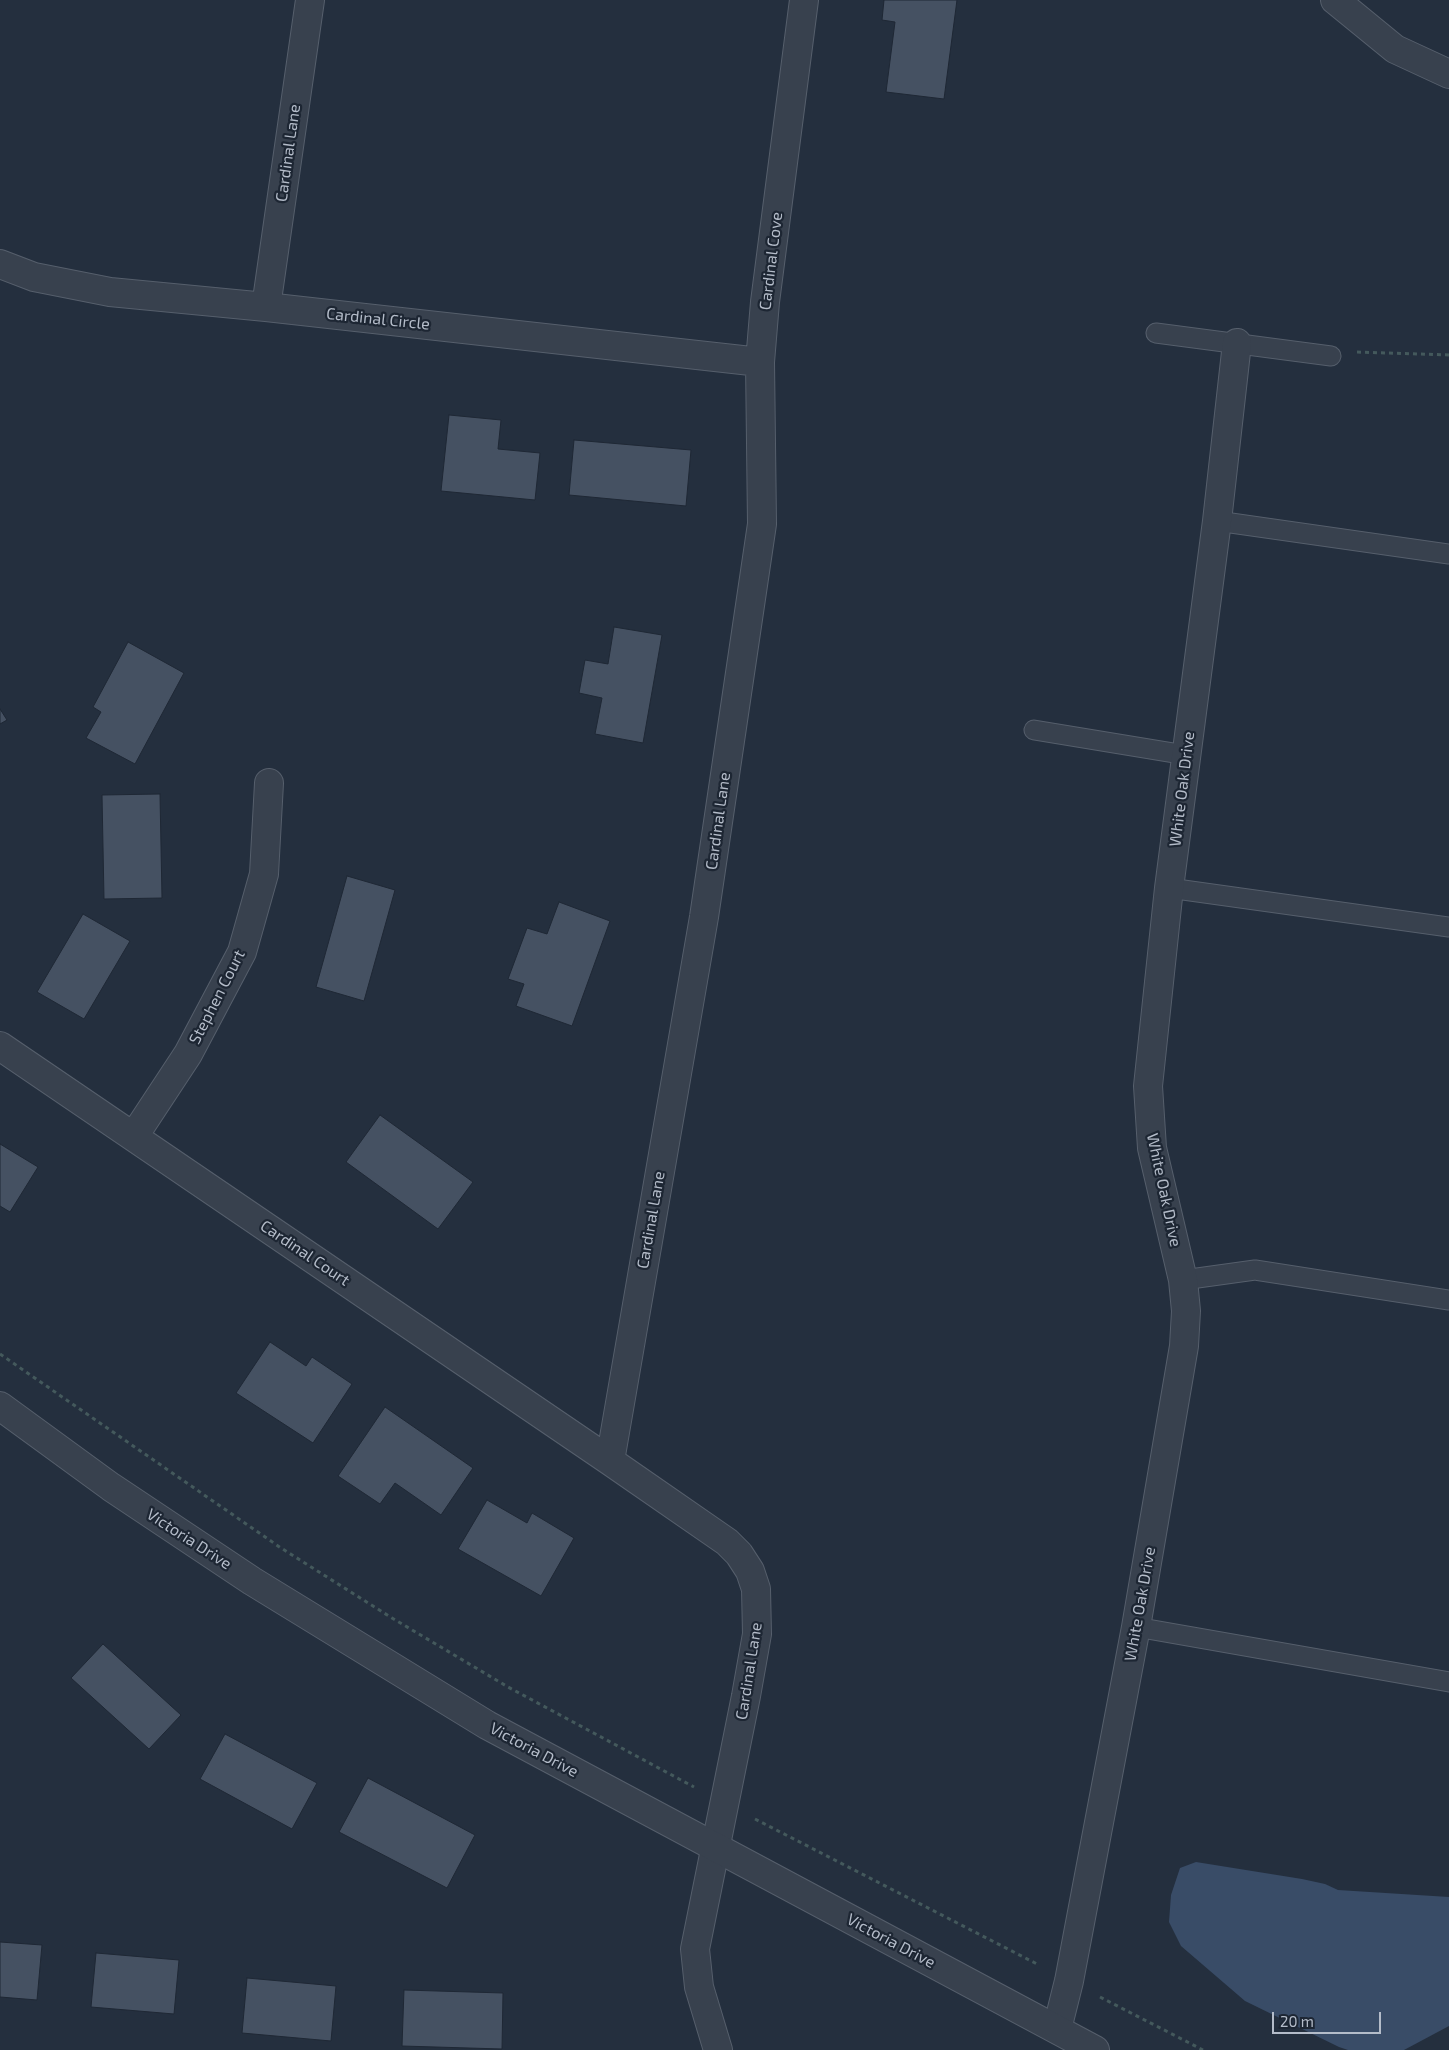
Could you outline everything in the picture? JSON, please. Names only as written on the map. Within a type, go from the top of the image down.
[{"type":"street","name":"Cardinal Lane","points":[[266,307],[310,0]]},
{"type":"street","name":"Cardinal Cove","points":[[762,524],[760,362],[765,302],[804,0]]},
{"type":"street","points":[[1335,0],[1395,49],[1449,74]]},
{"type":"street","name":"Cardinal Circle","points":[[0,264],[34,277],[110,292],[266,307],[760,362]]},
{"type":"street","name":"White Oak Drive","points":[[1057,2029],[1069,1981],[1136,1627],[1184,1346],[1186,1311],[1183,1280],[1152,1148],[1148,1086],[1169,888],[1217,521],[1237,344]]},
{"type":"street","name":"Cardinal Lane","points":[[718,2050],[699,1987],[695,1949],[746,1696],[756,1634],[756,1589],[750,1571],[739,1554],[727,1542],[610,1461],[704,917],[762,524]]},
{"type":"street","name":"Stephen Court","points":[[134,1136],[188,1054],[242,952],[264,874],[269,783]]},
{"type":"street","name":"Cardinal Court","points":[[0,1046],[610,1461]]},
{"type":"street","name":"Victoria Drive","points":[[0,1406],[111,1487],[252,1581],[487,1725],[1094,2050]]},
{"type":"lane","points":[[1156,333],[1331,356]]},
{"type":"lane","points":[[1217,521],[1449,554]]},
{"type":"lane","points":[[1034,730],[1186,755]]},
{"type":"lane","points":[[1169,888],[1449,927]]},
{"type":"lane","points":[[1183,1280],[1255,1270],[1449,1300]]},
{"type":"lane","points":[[1136,1627],[1449,1682]]},
{"type":"path","points":[[1331,356],[1360,351],[1449,354]]},
{"type":"path","points":[[0,1354],[281,1548],[392,1618],[508,1687],[724,1803],[1203,2050]]},
{"type":"water","points":[[1196,1862],[1302,1879],[1325,1884],[1338,1890],[1449,1897],[1449,2026],[1404,2050],[1348,2050],[1245,2001],[1181,1946],[1169,1922],[1171,1895],[1180,1868]]},
{"type":"building","points":[[884,0],[957,0],[944,99],[886,92],[895,22],[882,20]]},
{"type":"building","points":[[449,415],[501,420],[498,449],[540,453],[535,500],[441,491]]},
{"type":"building","points":[[574,440],[691,450],[686,506],[569,495]]},
{"type":"building","points":[[614,627],[662,635],[643,743],[595,734],[602,698],[579,693],[585,660],[608,664]]},
{"type":"building","points":[[128,642],[184,673],[135,764],[86,738],[101,712],[93,707]]},
{"type":"building","points":[[0,709],[7,720],[0,724]]},
{"type":"building","points":[[160,794],[162,898],[104,899],[102,795]]},
{"type":"building","points":[[347,876],[395,890],[364,1001],[316,987]]},
{"type":"building","points":[[559,902],[610,921],[572,1026],[516,1006],[524,984],[508,979],[527,928],[547,934]]},
{"type":"building","points":[[83,914],[130,941],[84,1019],[37,992]]},
{"type":"building","points":[[380,1115],[473,1182],[438,1229],[346,1162]]},
{"type":"building","points":[[0,1144],[38,1167],[10,1212],[0,1206]]},
{"type":"building","points":[[270,1342],[306,1366],[312,1357],[352,1384],[313,1443],[236,1393]]},
{"type":"building","points":[[385,1407],[473,1468],[441,1515],[395,1483],[380,1504],[338,1476]]},
{"type":"building","points":[[487,1500],[527,1523],[532,1513],[574,1538],[541,1596],[458,1549]]},
{"type":"building","points":[[103,1644],[181,1715],[149,1749],[71,1678]]},
{"type":"building","points":[[225,1734],[317,1783],[292,1829],[200,1779]]},
{"type":"building","points":[[368,1778],[475,1835],[447,1888],[339,1832]]},
{"type":"building","points":[[0,1942],[42,1945],[37,2000],[0,1997]]},
{"type":"building","points":[[96,1953],[179,1960],[174,2014],[91,2007]]},
{"type":"building","points":[[247,1978],[336,1986],[331,2041],[242,2033]]},
{"type":"building","points":[[404,1990],[503,1993],[502,2049],[402,2046]]}]
